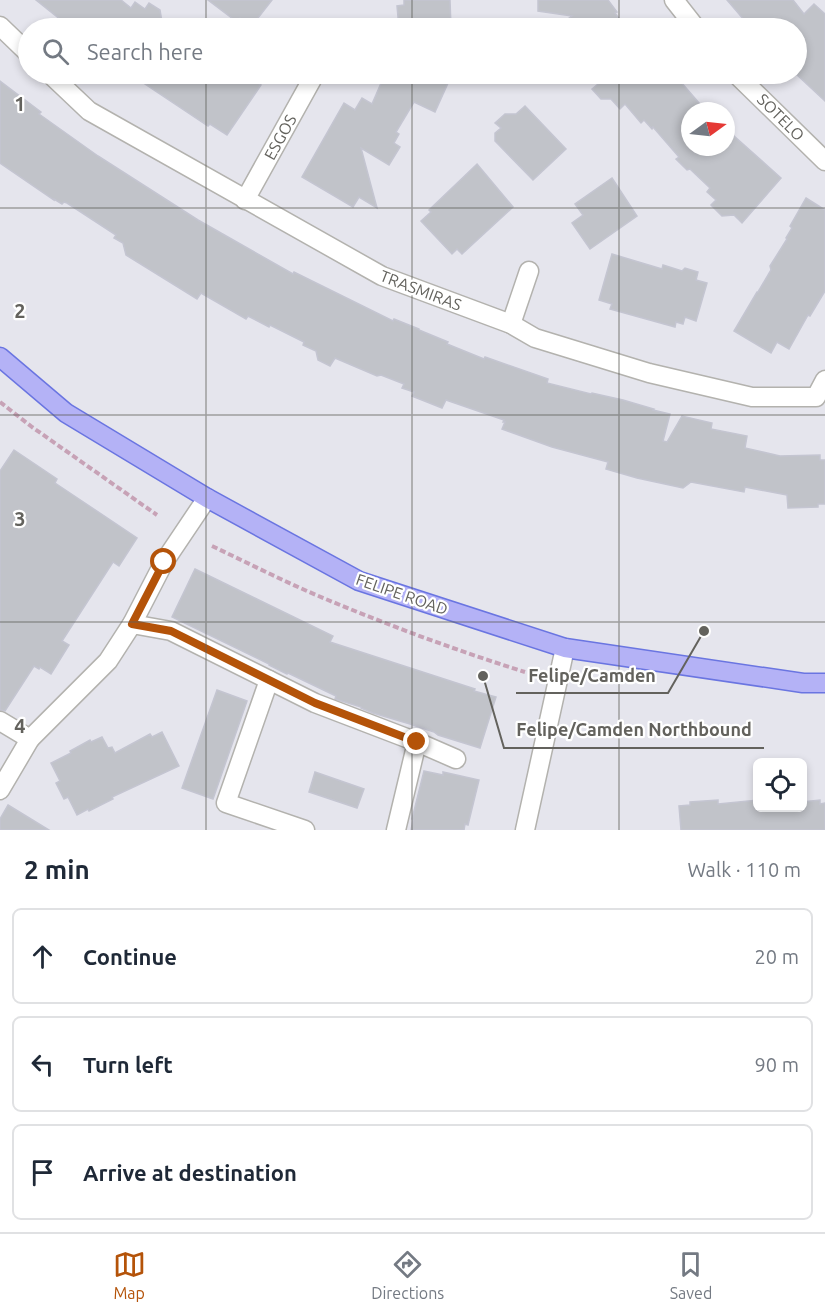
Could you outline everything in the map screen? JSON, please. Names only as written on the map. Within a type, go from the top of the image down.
[{"type":"main road","name":"FELIPE ROAD","points":[[0,357],[66,413],[207,498],[359,581],[566,648],[803,683],[825,683]]},
{"type":"street","points":[[674,0],[688,18]]},
{"type":"street","points":[[0,26],[18,43]]},
{"type":"street","name":"TRASMIRAS","points":[[61,84],[89,111],[382,276],[511,324],[535,338],[649,373],[752,397],[816,396],[825,380]]},
{"type":"street","name":"ESGOS","points":[[245,200],[309,84]]},
{"type":"street","name":"SOTELO","points":[[746,84],[825,161]]},
{"type":"street","points":[[511,324],[529,271]]},
{"type":"street","points":[[0,790],[30,739],[108,661],[132,624],[164,562],[207,498]]},
{"type":"street","points":[[132,624],[171,631],[315,703],[456,759]]},
{"type":"street","points":[[525,830],[566,648]]},
{"type":"street","points":[[269,680],[226,803],[305,830]]},
{"type":"street","points":[[0,721],[30,739]]},
{"type":"street","points":[[396,830],[417,742]]},
{"type":"path","points":[[0,402],[41,434],[158,515]]},
{"type":"path","points":[[212,546],[325,599],[387,624],[456,650],[525,672]]},
{"type":"building","points":[[36,0],[121,0],[131,8],[135,2],[145,9],[149,3],[160,10],[161,18],[58,18]]},
{"type":"building","points":[[208,0],[272,0],[258,18],[232,18]]},
{"type":"building","points":[[404,0],[450,0],[451,18],[398,18],[397,6],[404,5]]},
{"type":"building","points":[[538,0],[608,0],[619,18],[569,18],[572,16],[538,11]]},
{"type":"building","points":[[727,0],[793,0],[804,14],[814,4],[825,14],[825,101],[807,84],[807,18],[742,18]]},
{"type":"building","points":[[0,81],[41,112],[39,114],[98,156],[198,220],[293,274],[294,272],[393,321],[394,319],[419,329],[448,342],[447,344],[484,359],[485,357],[548,379],[547,383],[623,400],[670,414],[663,441],[667,442],[682,416],[712,423],[711,429],[747,436],[745,448],[780,456],[820,455],[820,460],[825,460],[825,504],[818,504],[818,507],[788,508],[787,495],[745,487],[744,492],[691,482],[683,488],[606,469],[608,462],[552,447],[502,429],[504,420],[446,400],[442,408],[412,396],[414,392],[402,388],[404,384],[381,375],[377,376],[335,358],[330,366],[318,360],[316,351],[303,345],[304,342],[248,316],[246,319],[201,293],[197,299],[126,255],[123,243],[114,238],[116,235],[67,203],[62,204],[54,200],[0,163]]},
{"type":"building","points":[[145,84],[261,85],[227,135],[210,124],[208,126]]},
{"type":"building","points":[[381,84],[448,84],[435,112],[414,102],[396,132],[399,134],[394,143],[400,147],[389,165],[361,148],[377,208],[359,197],[353,207],[302,177],[344,103],[355,110],[362,98],[372,104]]},
{"type":"building","points":[[598,84],[683,84],[698,102],[681,102],[681,156],[735,156],[735,137],[781,178],[742,223],[734,215],[722,216],[711,205],[716,200],[707,192],[710,188],[676,159],[679,157],[653,127],[652,129],[644,120],[641,123],[625,104],[620,109],[611,99],[601,99],[592,89]]},
{"type":"building","points":[[525,106],[566,149],[533,180],[495,141],[495,133],[501,128],[495,123],[505,114],[516,114]]},
{"type":"building","points":[[477,164],[513,207],[462,254],[457,249],[452,254],[421,221],[431,212],[429,210]]},
{"type":"building","points":[[612,178],[637,216],[590,249],[572,223],[583,215],[575,204]]},
{"type":"building","points":[[806,198],[825,210],[825,291],[789,349],[777,342],[771,353],[734,331],[771,270],[770,266],[787,239],[792,228],[790,226]]},
{"type":"building","points":[[612,254],[662,269],[663,265],[682,271],[685,268],[698,272],[696,280],[707,283],[696,321],[685,317],[683,324],[676,322],[675,327],[610,309],[612,304],[599,300]]},
{"type":"building","points":[[14,450],[57,479],[55,483],[137,538],[119,566],[113,562],[62,641],[69,645],[51,674],[34,666],[5,711],[0,710],[0,471]]},
{"type":"building","points":[[195,569],[333,636],[330,642],[496,697],[480,748],[335,699],[336,696],[172,617]]},
{"type":"building","points":[[217,690],[247,701],[213,799],[182,788]]},
{"type":"building","points":[[162,732],[179,766],[77,815],[68,797],[64,799],[56,783],[60,781],[51,763],[90,740],[91,742],[102,737],[108,748],[112,747],[115,753],[150,734],[152,737]]},
{"type":"building","points":[[424,771],[443,775],[443,772],[479,780],[468,825],[465,824],[464,830],[411,830]]},
{"type":"building","points":[[315,772],[364,789],[357,808],[309,792]]},
{"type":"building","points":[[718,800],[718,804],[753,800],[753,812],[807,812],[807,801],[820,800],[820,804],[825,803],[825,830],[681,830],[679,806],[690,805],[690,802]]},
{"type":"building","points":[[8,805],[49,830],[0,830],[0,819]]},
{"type":"place","name":"Felipe/Camden","points":[[704,631]]},
{"type":"place","name":"Felipe/Camden Northbound","points":[[483,676]]},
{"type":"route","points":[[164,562],[132,624],[171,631],[315,703],[417,742]]}]
